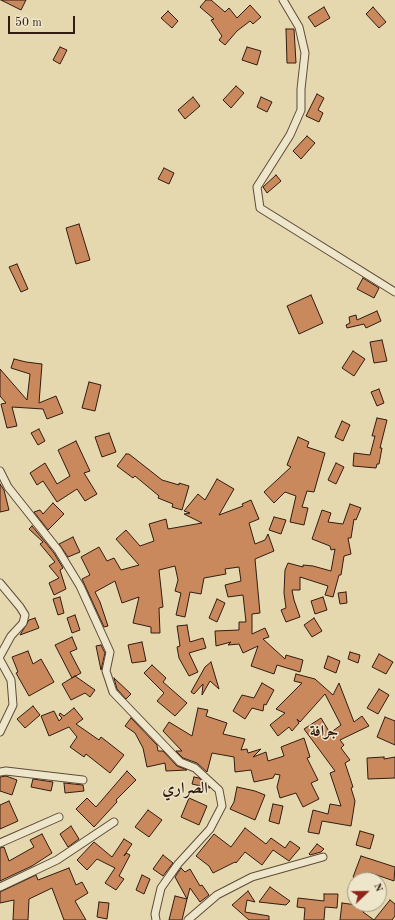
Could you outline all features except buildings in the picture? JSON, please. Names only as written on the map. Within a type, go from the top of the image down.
[{"type":"street","points":[[283,0],[284,5],[299,27],[306,53],[301,89],[301,110],[290,135],[257,187],[260,208],[395,292]]},
{"type":"street","points":[[0,471],[8,487],[58,550],[80,586],[110,652],[106,671],[113,692],[180,762],[195,768],[220,790],[222,806],[210,829],[178,864],[161,888],[155,914],[156,920]]},
{"type":"street","points":[[0,583],[25,615],[22,623],[11,636],[0,656]]},
{"type":"street","points":[[0,660],[11,680],[12,705],[0,732]]},
{"type":"street","points":[[0,772],[6,771],[83,780]]},
{"type":"street","points":[[0,843],[59,817]]},
{"type":"street","points":[[0,888],[57,860],[114,822]]},
{"type":"street","points":[[188,920],[217,895],[252,877],[323,857]]},
{"type":"district","name":"جرافة","points":[[324,732]]},
{"type":"district","name":"الصراري","points":[[185,789]]}]
